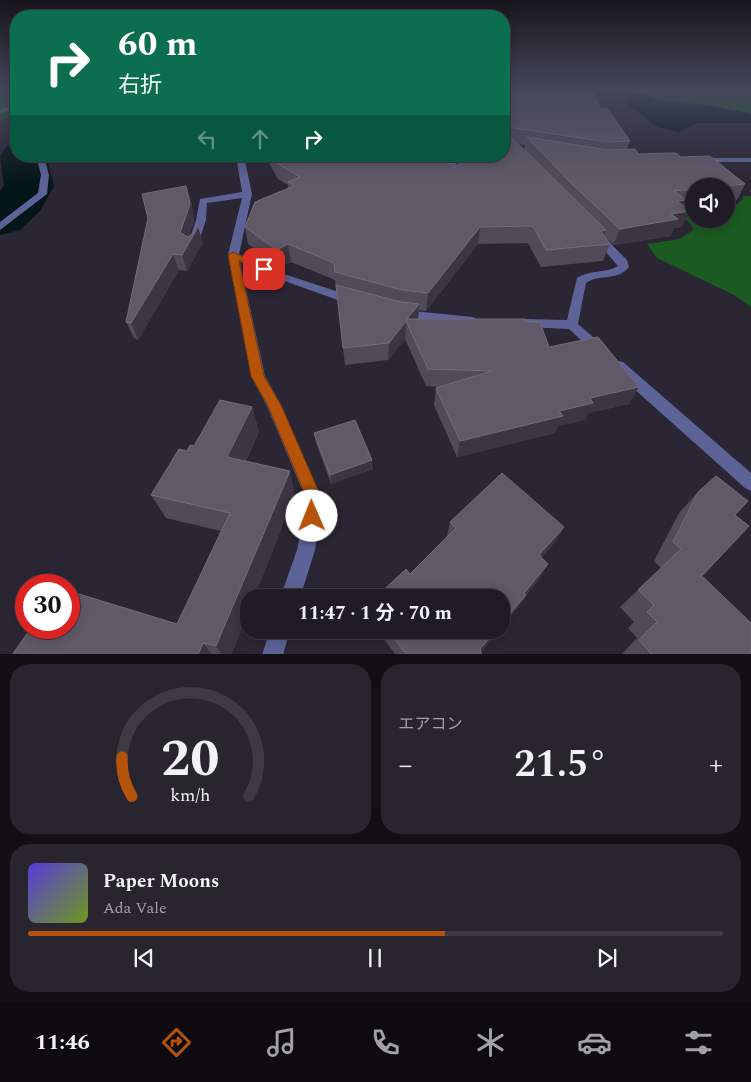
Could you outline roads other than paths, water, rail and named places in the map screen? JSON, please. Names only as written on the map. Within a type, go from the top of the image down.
[{"type":"street","points":[[694,160],[751,160]]},
{"type":"street","points":[[0,227],[42,194],[45,175],[42,162]]},
{"type":"street","points":[[241,162],[247,194],[233,255],[258,376],[274,405],[314,499],[306,550],[293,589]]},
{"type":"street","points":[[452,179],[453,162]]},
{"type":"street","points":[[192,248],[201,220],[203,201],[247,194]]},
{"type":"street","points":[[572,326],[581,280],[590,275],[612,274],[624,267],[623,262],[589,228]]},
{"type":"street","points":[[233,255],[280,276],[365,304]]},
{"type":"street","points":[[392,311],[402,314],[490,322]]},
{"type":"street","points":[[517,323],[572,326],[751,483]]},
{"type":"street","points":[[272,654],[277,639]]},
{"type":"waterway","points":[[0,218],[21,200],[29,186],[23,162]]}]
